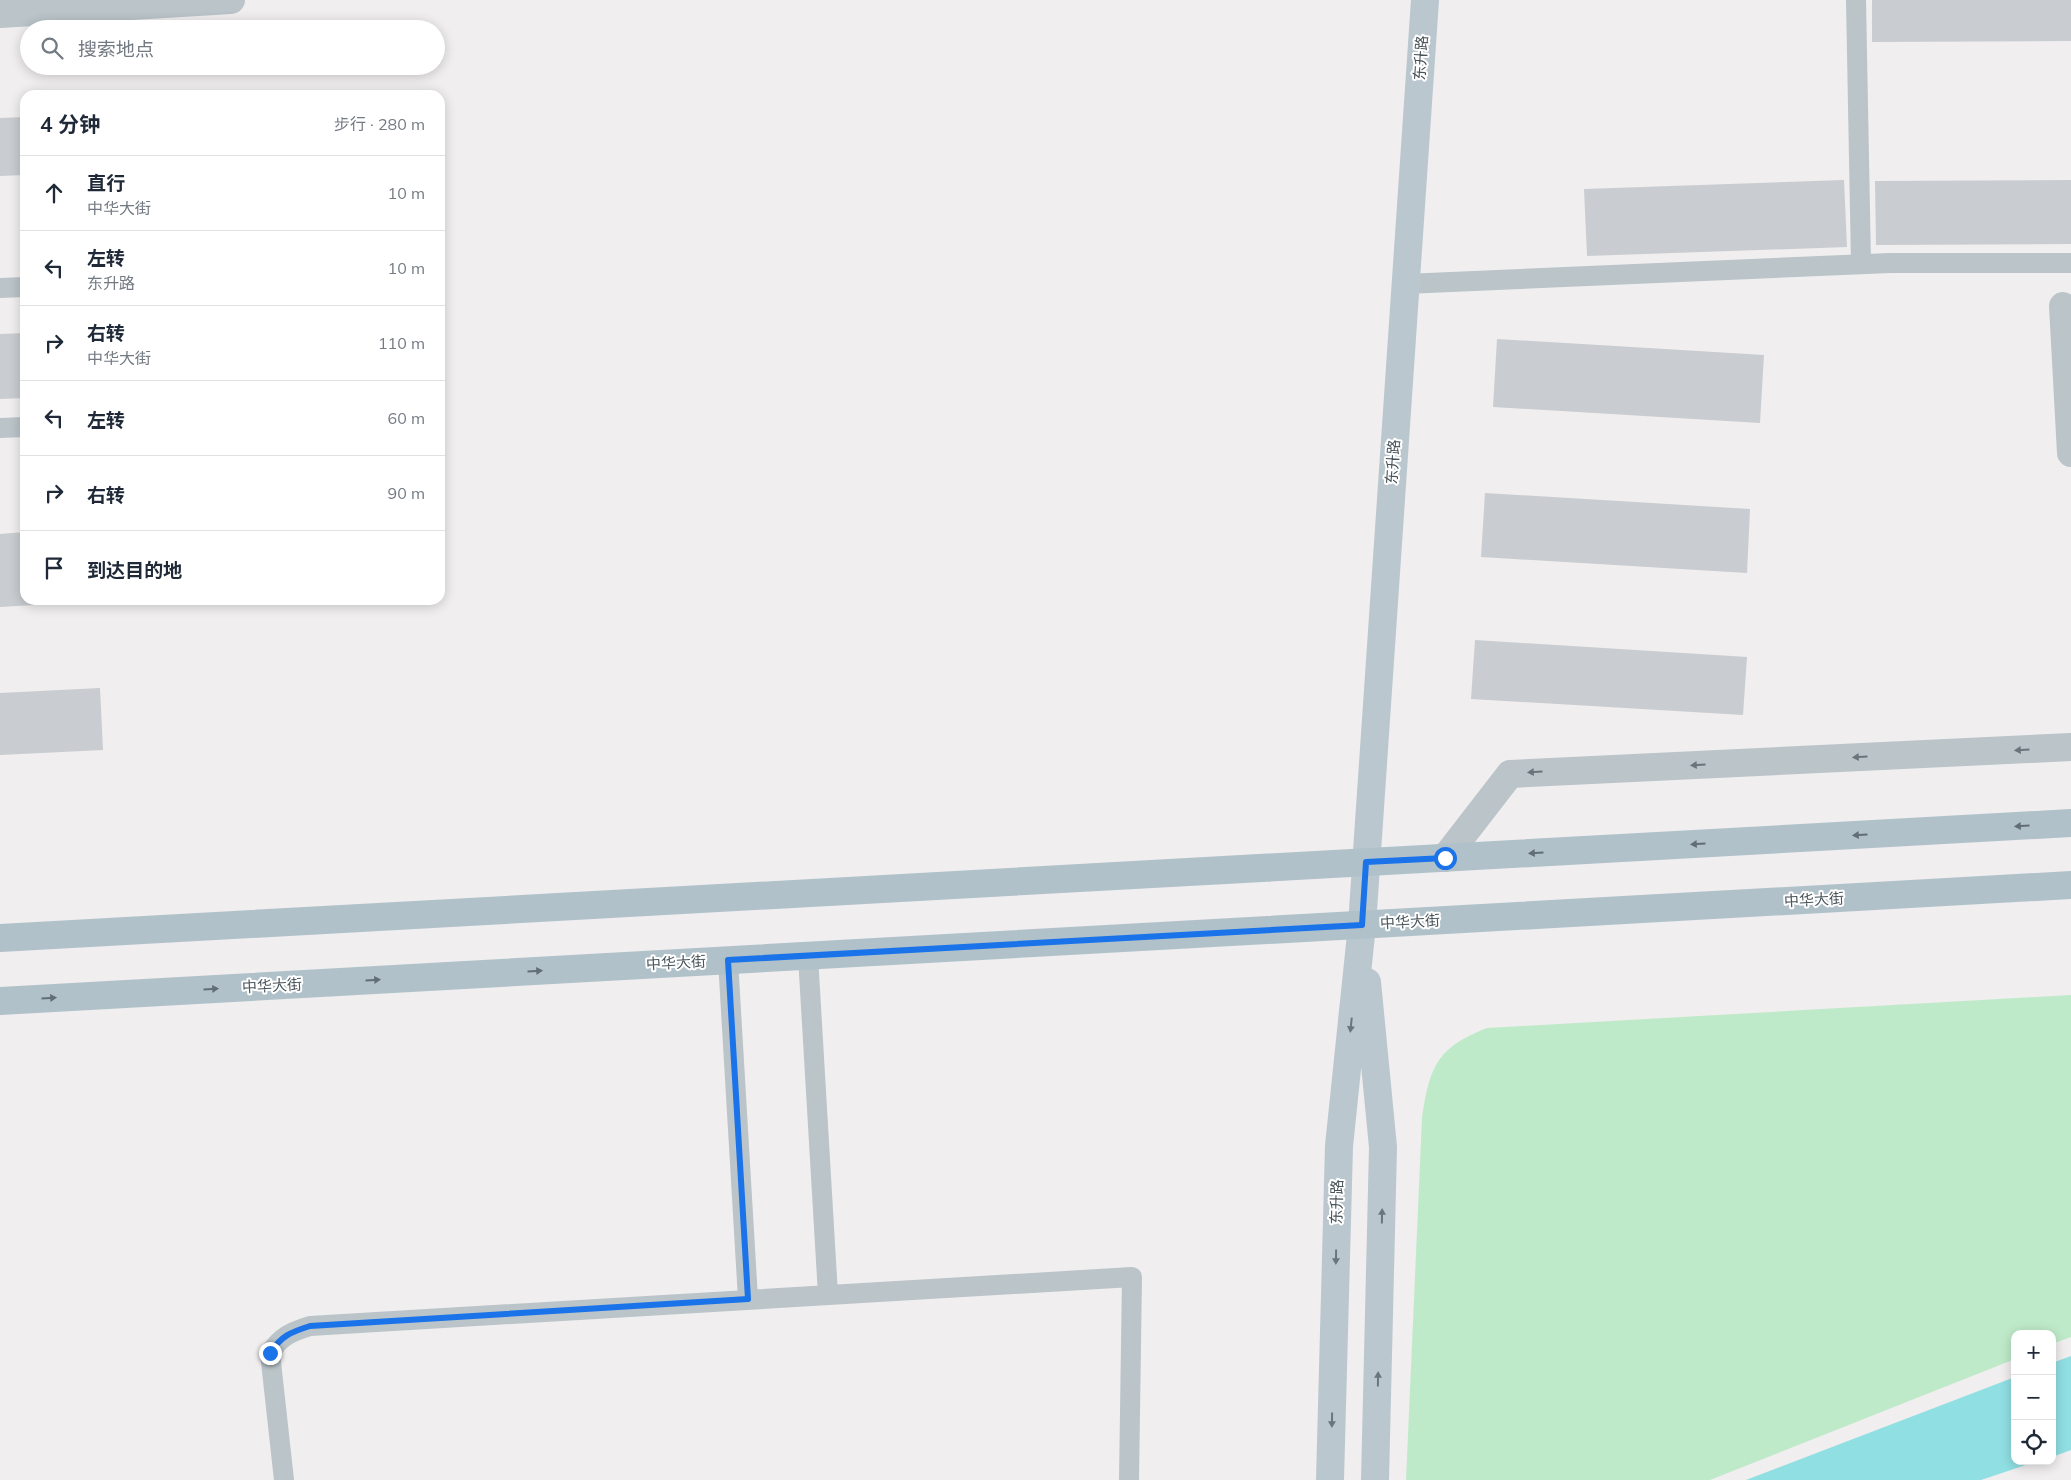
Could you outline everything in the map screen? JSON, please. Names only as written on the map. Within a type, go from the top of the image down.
[{"type":"main road","name":"东升路","points":[[1330,1480],[1339,1146],[1362,925],[1424,0]]},
{"type":"main road","points":[[0,938],[2071,823]]},
{"type":"main road","name":"中华大街","points":[[0,1001],[2071,885]]},
{"type":"main road","name":"东升路","points":[[1362,925],[1384,1147],[1375,1480]]},
{"type":"street","points":[[3,9],[231,0]]},
{"type":"street","points":[[2063,306],[2071,453]]},
{"type":"street","points":[[1445,858],[1510,774],[2071,747]]},
{"type":"lane","points":[[1856,0],[1861,264]]},
{"type":"lane","points":[[1405,284],[1861,264],[2071,263]]},
{"type":"lane","points":[[0,288],[20,287]]},
{"type":"lane","points":[[0,428],[20,427]]},
{"type":"lane","points":[[808,956],[828,1295]]},
{"type":"lane","points":[[728,960],[748,1299]]},
{"type":"lane","points":[[284,1480],[270,1353],[278,1340],[293,1331],[310,1326],[1132,1277],[1129,1480]]},
{"type":"green space","points":[[2071,995],[2071,1337],[2056,1343],[2056,1330],[2011,1330],[2011,1361],[1710,1480],[1406,1480],[1422,1118],[1425,1100],[1428,1085],[1438,1061],[1456,1043],[1487,1028]]},
{"type":"water","points":[[2071,1356],[2071,1450],[2056,1456],[2056,1375],[2056,1362]]},
{"type":"water","points":[[2011,1379],[2011,1465],[2026,1465],[1981,1480],[1746,1480]]},
{"type":"building","points":[[1872,0],[2071,0],[2071,41],[1872,42]]},
{"type":"building","points":[[20,117],[20,175],[0,176],[0,118]]},
{"type":"building","points":[[1844,180],[1847,247],[1587,256],[1584,189]]},
{"type":"building","points":[[2071,180],[2071,244],[1876,245],[1875,181]]},
{"type":"building","points":[[20,333],[20,398],[0,399],[0,334]]},
{"type":"building","points":[[1497,339],[1764,355],[1760,423],[1493,407]]},
{"type":"building","points":[[1485,493],[1750,509],[1747,573],[1481,557]]},
{"type":"building","points":[[20,532],[20,605],[35,605],[0,607],[0,534]]},
{"type":"building","points":[[1475,640],[1747,657],[1743,715],[1471,699]]},
{"type":"building","points":[[100,688],[103,750],[0,755],[0,693]]},
{"type":"route","points":[[270,1353],[278,1340],[293,1331],[310,1326],[748,1299],[728,960],[1362,925],[1366,862],[1445,858]]}]
